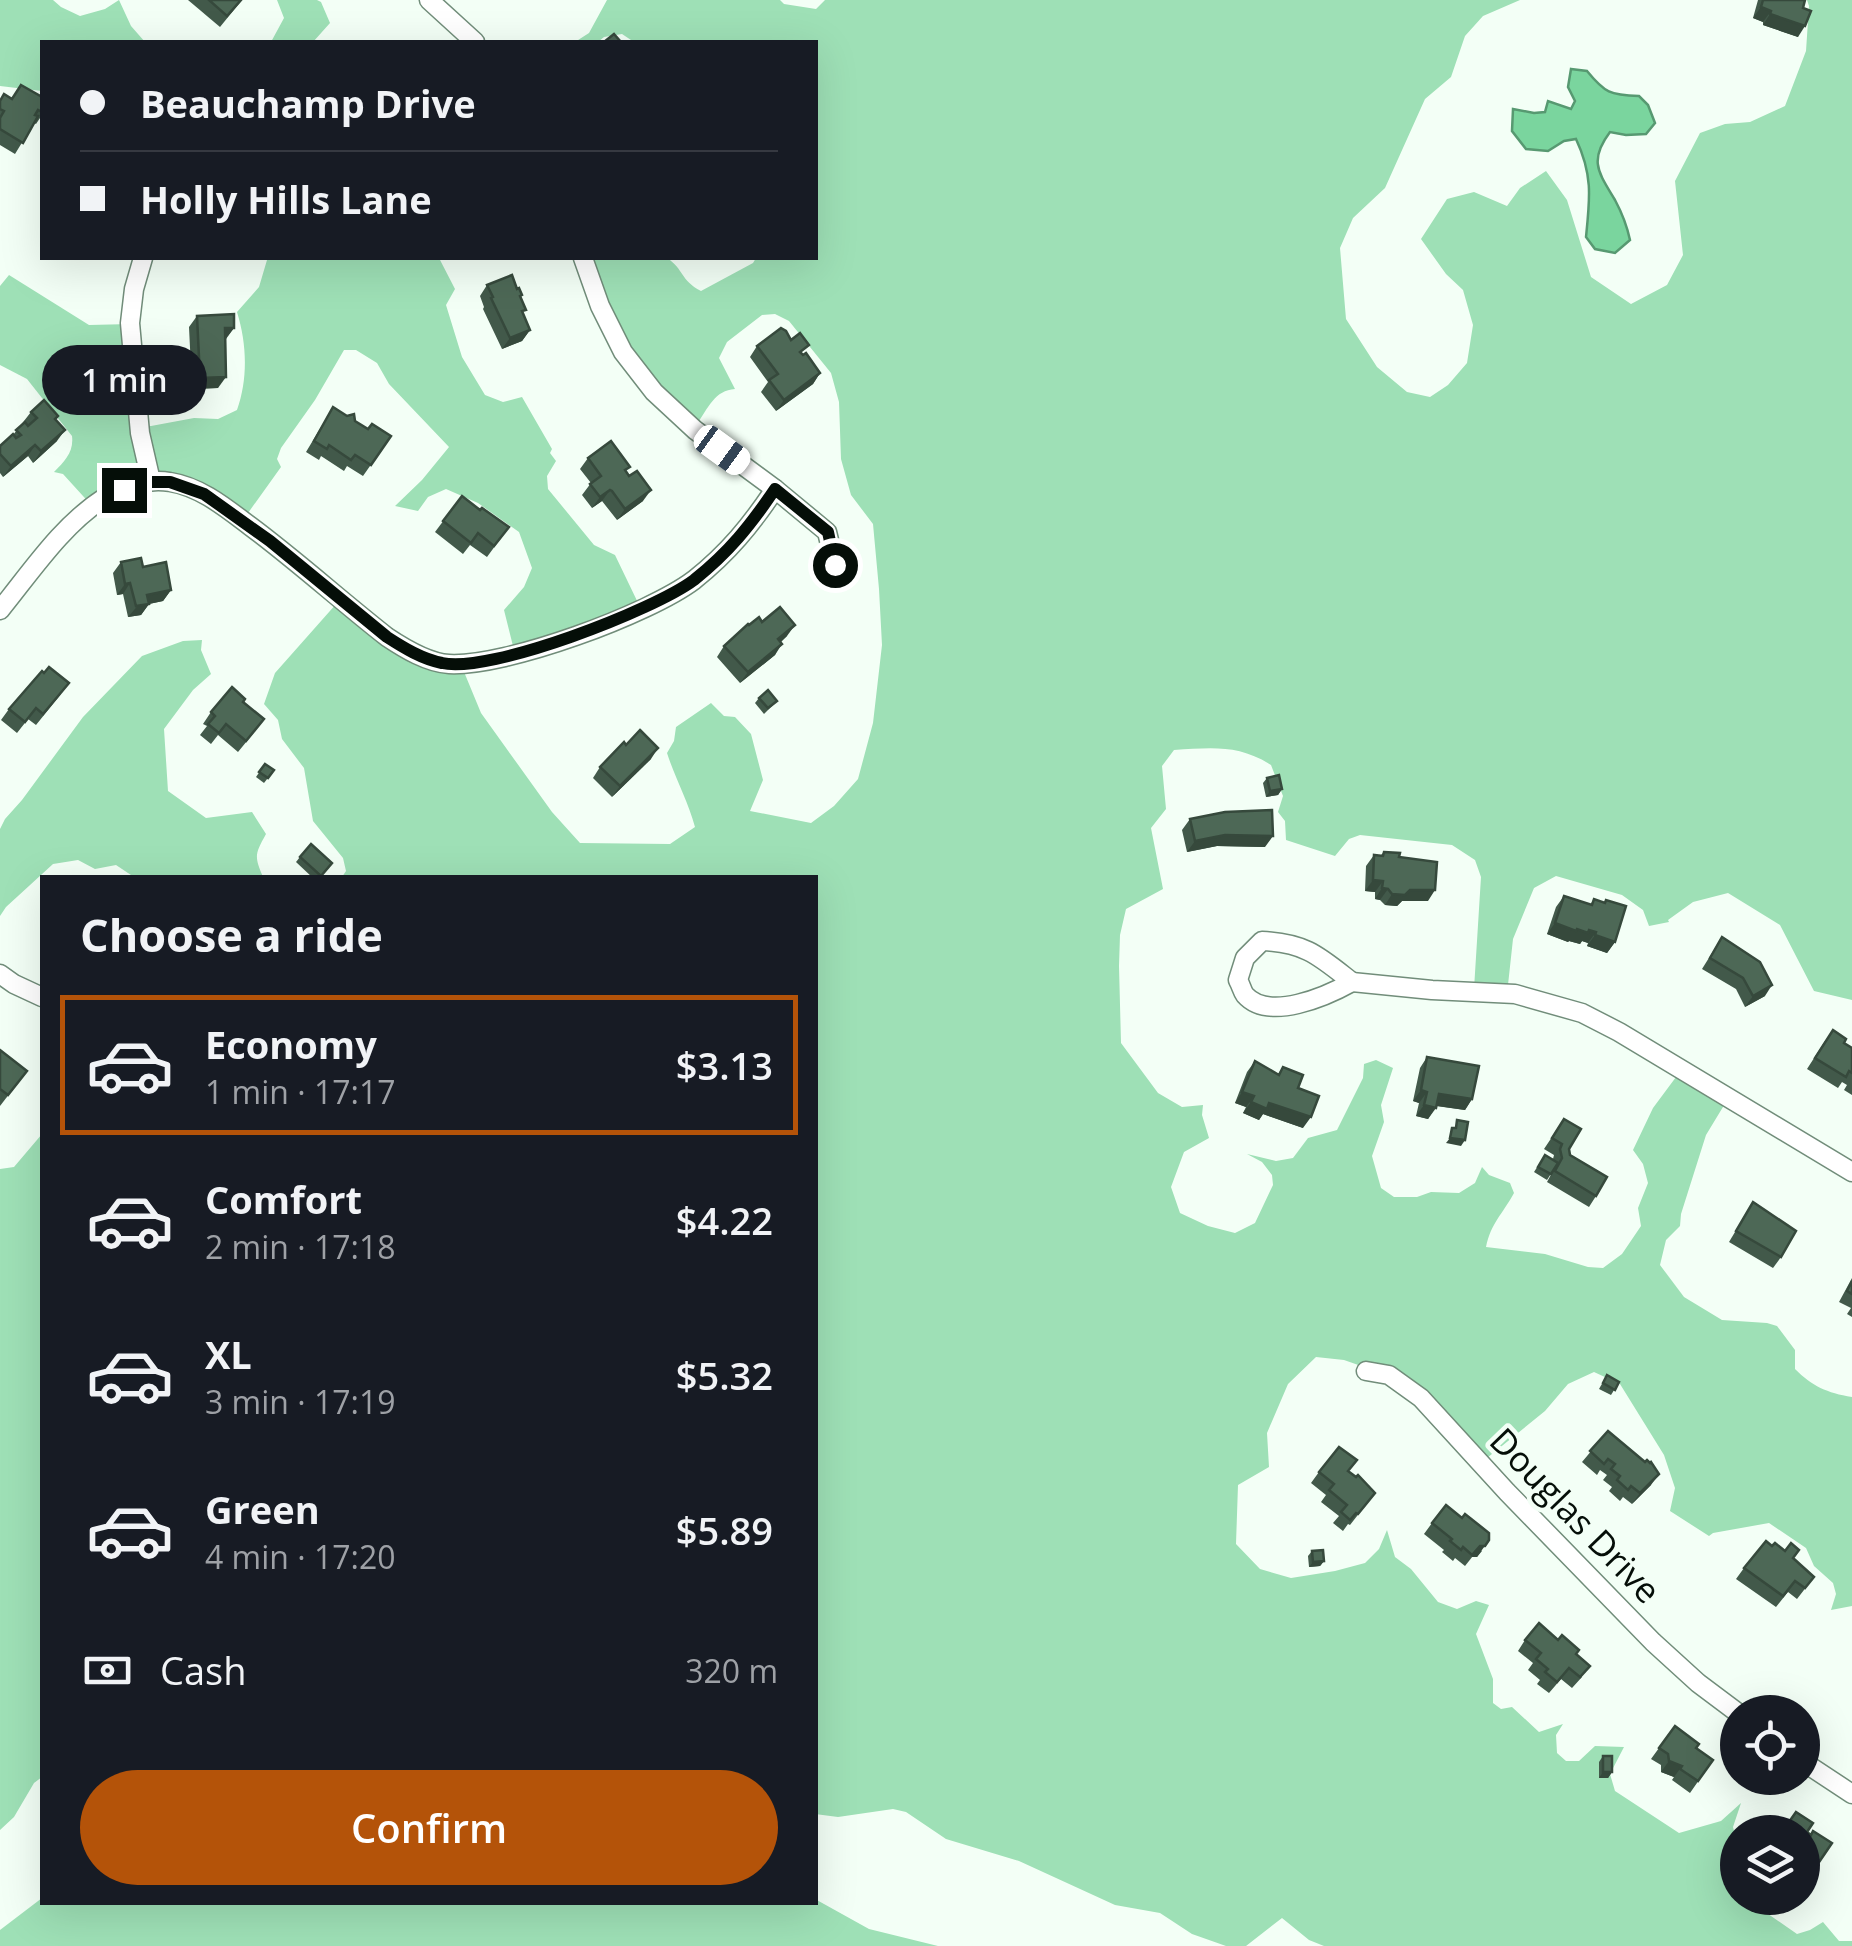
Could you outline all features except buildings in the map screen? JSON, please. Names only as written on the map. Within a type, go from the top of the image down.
[{"type":"street","points":[[428,0],[472,40]]},
{"type":"street","points":[[142,260],[130,323],[140,433],[151,481]]},
{"type":"street","points":[[583,260],[600,306],[624,352],[654,392],[695,430],[828,532],[835,565]]},
{"type":"street","points":[[0,610],[52,547],[106,497],[142,482],[170,482],[204,494],[270,541],[406,650],[444,664],[472,664],[522,653],[586,631],[669,596],[692,582],[748,530],[775,489]]},
{"type":"street","points":[[1352,982],[1298,1004],[1267,1006],[1246,996],[1238,980],[1244,958],[1262,942],[1286,942],[1313,951],[1352,982],[1515,994],[1582,1013],[1852,1172]]},
{"type":"street","points":[[0,974],[40,996]]},
{"type":"street","name":"Douglas Drive","points":[[1366,1370],[1389,1375],[1421,1398],[1653,1642],[1720,1700]]},
{"type":"street","points":[[1820,1773],[1852,1794]]},
{"type":"shaded area","points":[[0,0],[53,0],[80,16],[105,9],[119,0],[131,26],[143,40],[40,40],[40,91],[0,86]]},
{"type":"shaded area","points":[[277,0],[317,0],[330,23],[315,40],[272,40],[284,18]]},
{"type":"shaded area","points":[[607,0],[780,0],[816,9],[825,0],[1520,0],[1483,16],[1465,36],[1451,77],[1425,99],[1385,188],[1353,218],[1340,248],[1346,319],[1377,367],[1407,392],[1430,397],[1448,385],[1467,363],[1473,325],[1463,290],[1421,239],[1447,199],[1474,192],[1507,206],[1520,188],[1546,171],[1567,200],[1591,277],[1631,304],[1667,285],[1683,255],[1675,181],[1700,133],[1725,124],[1750,122],[1785,106],[1806,51],[1807,0],[1852,0],[1852,1000],[1814,991],[1780,925],[1728,893],[1693,902],[1669,922],[1649,926],[1643,910],[1622,895],[1556,876],[1534,888],[1513,939],[1507,994],[1474,989],[1481,877],[1475,860],[1452,845],[1360,835],[1349,839],[1335,856],[1286,840],[1285,821],[1278,812],[1283,796],[1271,765],[1224,749],[1174,750],[1162,766],[1166,809],[1151,828],[1163,889],[1126,909],[1119,966],[1121,1043],[1158,1093],[1182,1107],[1203,1105],[1209,1138],[1184,1152],[1171,1187],[1180,1213],[1235,1233],[1255,1223],[1273,1185],[1272,1175],[1262,1162],[1247,1154],[1276,1161],[1293,1158],[1308,1138],[1337,1130],[1363,1078],[1364,1064],[1376,1060],[1393,1068],[1381,1105],[1384,1122],[1372,1156],[1381,1188],[1394,1197],[1459,1193],[1475,1183],[1482,1167],[1489,1175],[1510,1183],[1514,1193],[1494,1225],[1486,1247],[1545,1254],[1588,1267],[1603,1268],[1622,1254],[1641,1226],[1638,1208],[1648,1183],[1643,1164],[1633,1150],[1653,1108],[1679,1073],[1726,1102],[1706,1135],[1680,1226],[1666,1240],[1660,1265],[1684,1297],[1722,1320],[1777,1326],[1795,1350],[1795,1369],[1820,1388],[1852,1397],[1852,1606],[1831,1610],[1836,1594],[1833,1583],[1814,1566],[1806,1548],[1769,1523],[1709,1536],[1670,1511],[1675,1488],[1664,1455],[1620,1384],[1594,1372],[1568,1384],[1545,1411],[1487,1458],[1407,1382],[1344,1360],[1316,1357],[1288,1384],[1267,1433],[1269,1467],[1238,1485],[1236,1544],[1260,1569],[1291,1578],[1365,1563],[1379,1549],[1387,1530],[1395,1557],[1411,1569],[1438,1602],[1457,1609],[1476,1601],[1489,1605],[1476,1634],[1493,1679],[1493,1703],[1501,1709],[1512,1707],[1539,1732],[1563,1724],[1556,1735],[1557,1753],[1566,1761],[1579,1761],[1595,1746],[1624,1747],[1610,1774],[1615,1791],[1679,1833],[1720,1821],[1720,1915],[1770,1915],[1797,1934],[1823,1922],[1839,1941],[1852,1941],[1852,1946],[1324,1946],[1309,1940],[1282,1918],[1246,1946],[1226,1946],[1192,1934],[1160,1913],[1115,1905],[1019,1861],[946,1839],[906,1812],[893,1809],[838,1817],[818,1814],[818,875],[343,875],[343,858],[313,821],[304,768],[282,739],[278,720],[264,704],[275,673],[337,603],[395,645],[462,667],[481,713],[552,812],[580,843],[670,844],[695,827],[667,753],[676,727],[711,703],[724,716],[735,717],[751,734],[763,780],[750,811],[811,823],[834,806],[858,779],[873,723],[882,645],[879,589],[873,524],[851,495],[841,459],[839,402],[831,373],[789,321],[775,314],[762,315],[727,342],[719,358],[735,389],[717,396],[697,424],[625,359],[582,260],[670,260],[701,291],[755,260],[818,260],[818,40],[631,40],[622,34],[600,40],[578,40],[589,33]]},
{"type":"shaded area","points":[[1571,69],[1587,71],[1609,91],[1639,96],[1648,105],[1655,123],[1646,134],[1610,132],[1599,151],[1598,167],[1630,240],[1615,253],[1595,249],[1586,237],[1589,187],[1576,139],[1548,151],[1526,149],[1512,131],[1513,109],[1545,112],[1548,101],[1571,109],[1575,101],[1568,87]]},
{"type":"shaded area","points":[[267,260],[440,260],[455,289],[446,305],[462,357],[485,395],[503,402],[522,397],[556,461],[547,476],[548,489],[594,545],[615,555],[640,607],[515,654],[504,610],[524,587],[532,568],[519,532],[478,503],[446,489],[428,497],[418,511],[395,506],[449,447],[389,384],[377,363],[356,350],[344,350],[281,448],[277,459],[281,467],[243,520],[207,498],[150,482],[93,507],[63,474],[54,472],[70,452],[72,436],[27,379],[0,365],[0,286],[9,275],[89,325],[132,324],[148,426],[194,418],[218,419],[237,410],[245,361],[237,312],[259,287]]},
{"type":"shaded area","points":[[202,640],[201,650],[211,674],[193,690],[164,729],[168,791],[206,818],[252,812],[266,834],[257,855],[262,875],[131,875],[116,865],[95,869],[78,860],[53,864],[0,916],[0,829],[5,819],[83,717],[142,656],[183,641]]},
{"type":"shaded area","points":[[40,1136],[40,1778],[14,1817],[0,1830],[0,1169],[14,1167]]},
{"type":"shaded area","points":[[40,1900],[40,1905],[818,1905],[818,1901],[869,1929],[938,1946],[0,1946],[0,1930]]},
{"type":"route","points":[[124,490],[142,482],[170,482],[204,494],[270,541],[387,637],[406,650],[444,664],[472,664],[522,653],[669,596],[692,582],[748,530],[775,489],[828,532],[835,565]]}]
